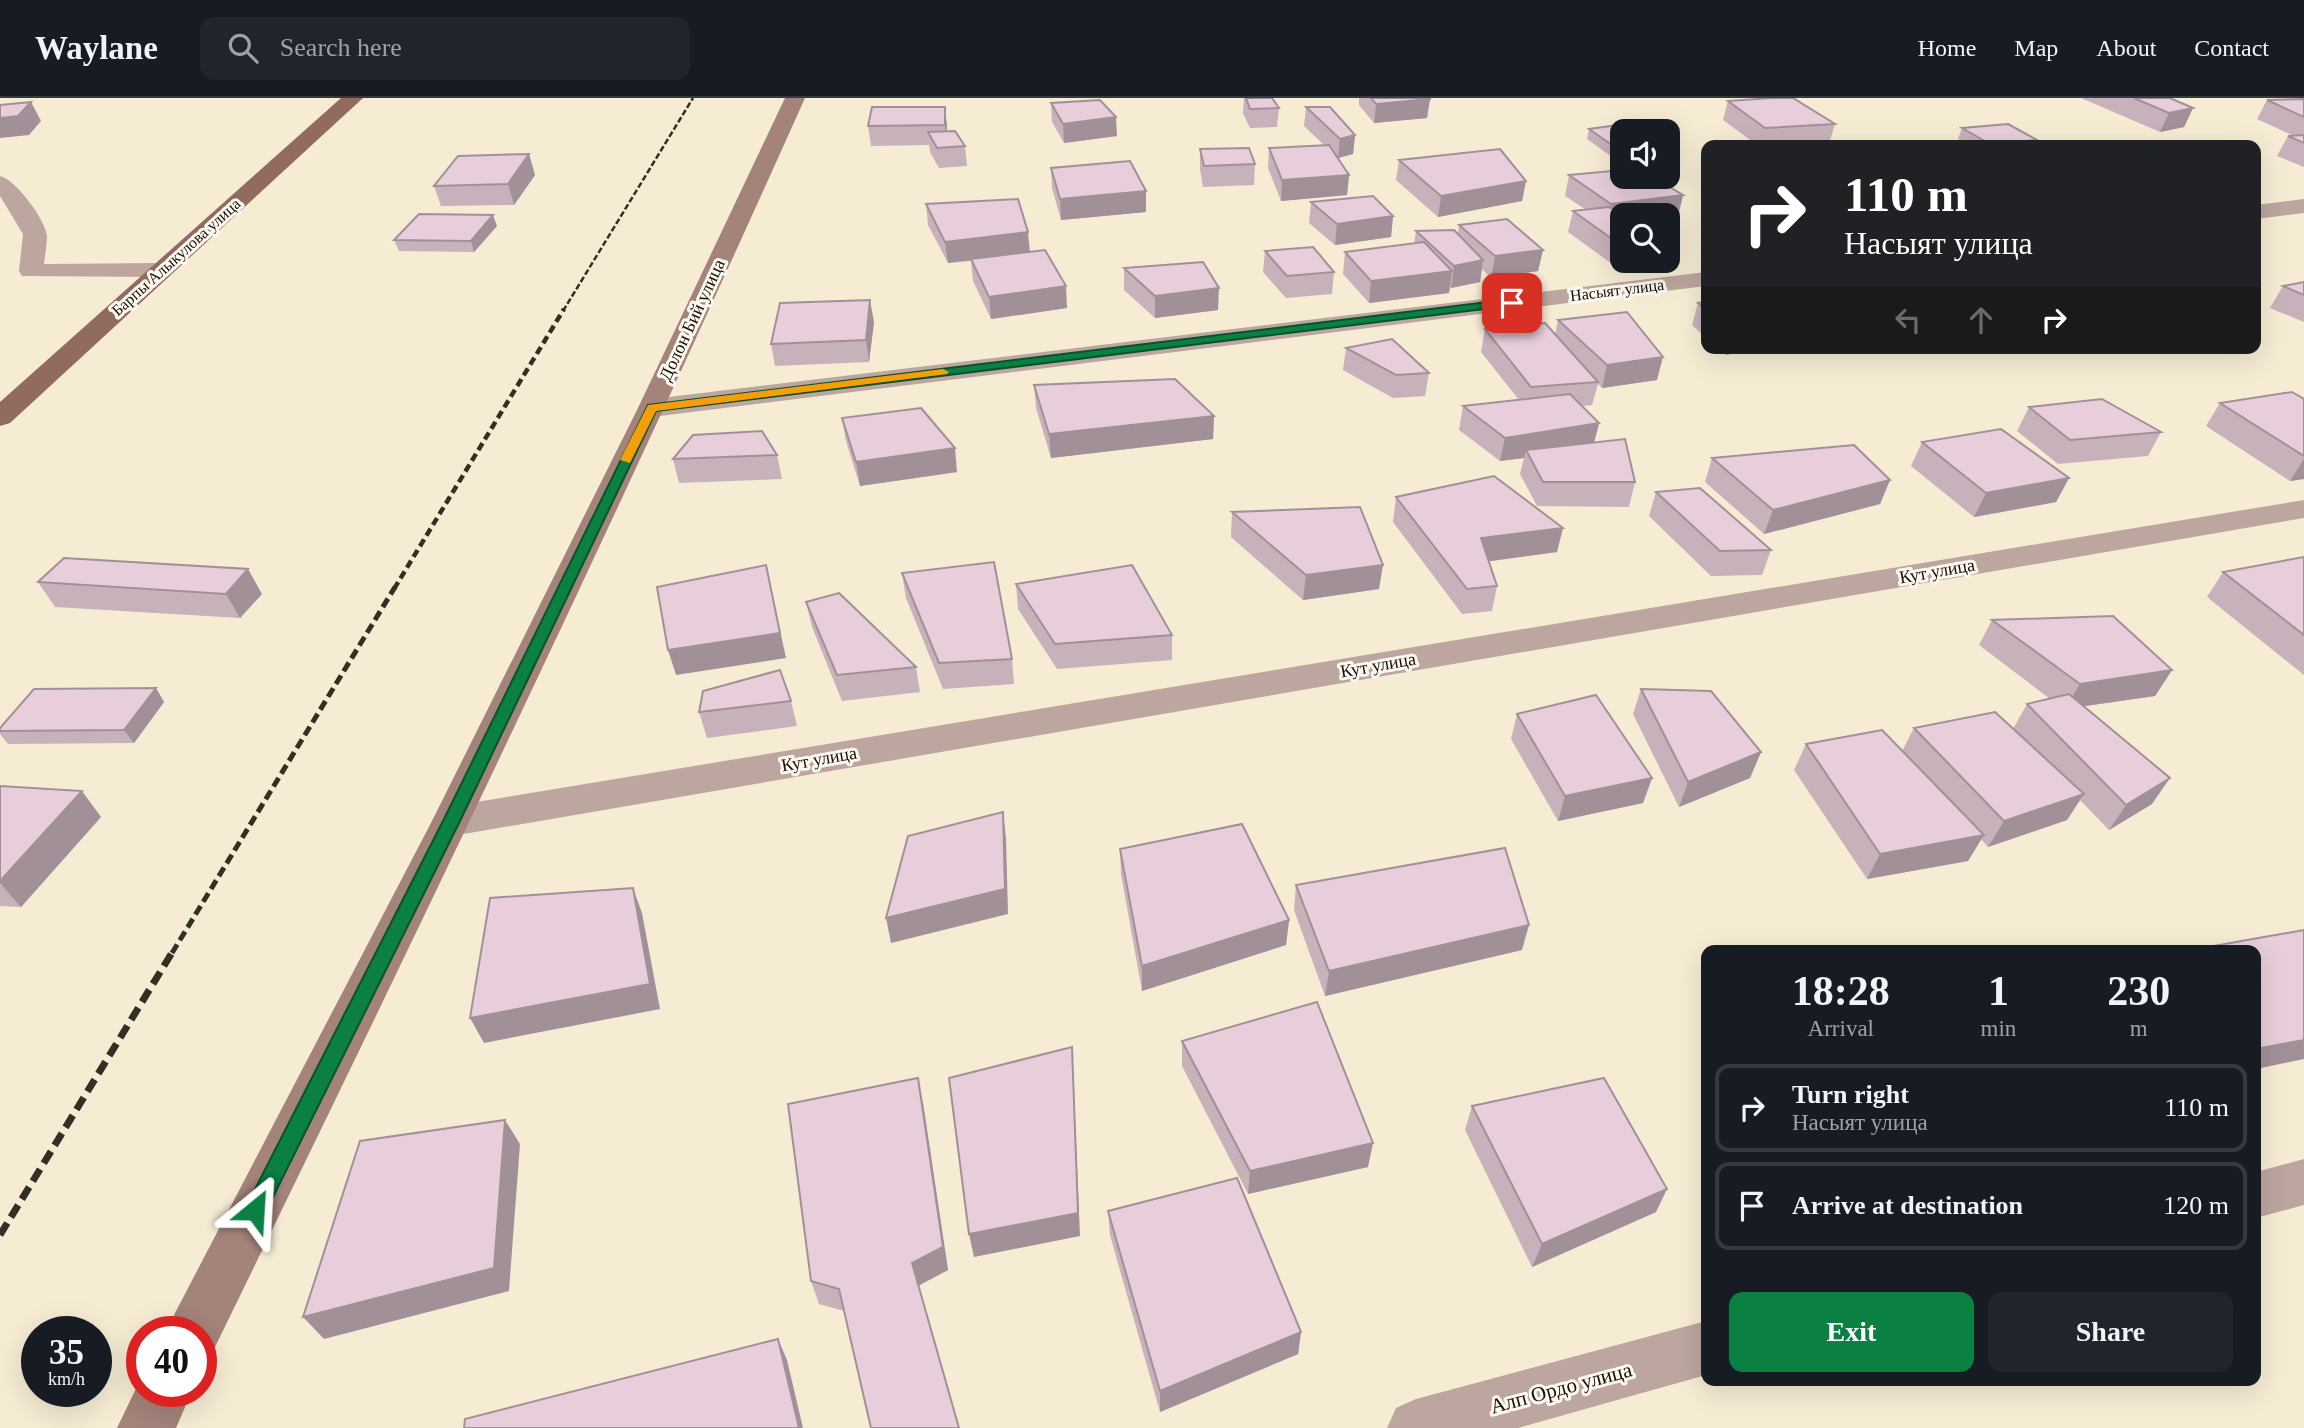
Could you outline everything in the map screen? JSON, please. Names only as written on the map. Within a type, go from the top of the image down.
[{"type":"main road","name":"Барпы Алыкулова улица","points":[[0,417],[353,98]]},
{"type":"street","name":"Долон Бий улица","points":[[202,1316],[452,821],[652,408],[795,98]]},
{"type":"street","points":[[0,183],[18,202],[35,234],[31,271],[161,270]]},
{"type":"street","points":[[2261,211],[2304,206]]},
{"type":"street","name":"Насыят улица","points":[[652,408],[1701,280]]},
{"type":"street","name":"Кут улица","points":[[452,821],[2304,509]]},
{"type":"street","points":[[2261,1194],[2304,1182]]},
{"type":"street","name":"Алп Ордо улица","points":[[1416,1428],[1701,1349]]},
{"type":"street","points":[[146,1428],[156,1407]]},
{"type":"building","points":[[1246,98],[1272,98],[1279,108],[1250,109]]},
{"type":"building","points":[[1371,98],[1430,98],[1430,99],[1376,104]]},
{"type":"building","points":[[1793,98],[1835,124],[1765,128],[1728,101]]},
{"type":"building","points":[[2134,98],[2170,98],[2193,108],[2169,113]]},
{"type":"building","points":[[2304,99],[2304,117],[2267,100]]},
{"type":"building","points":[[1100,100],[1116,117],[1063,124],[1051,103]]},
{"type":"building","points":[[31,102],[18,116],[0,118],[0,105]]},
{"type":"building","points":[[872,107],[945,107],[945,125],[868,126]]},
{"type":"building","points":[[1306,107],[1330,107],[1355,135],[1340,139]]},
{"type":"building","points":[[2008,124],[2037,140],[1983,140],[1962,128]]},
{"type":"building","points":[[1610,126],[1610,144],[1589,129]]},
{"type":"building","points":[[955,131],[965,146],[937,148],[928,132]]},
{"type":"building","points":[[2304,135],[2304,143],[2288,136]]},
{"type":"building","points":[[1329,145],[1349,175],[1282,180],[1269,148]]},
{"type":"building","points":[[1249,148],[1255,164],[1204,166],[1200,149]]},
{"type":"building","points":[[1500,149],[1526,181],[1441,196],[1399,160]]},
{"type":"building","points":[[529,154],[508,184],[434,186],[458,156]]},
{"type":"building","points":[[1130,161],[1146,191],[1060,199],[1051,168]]},
{"type":"building","points":[[1610,171],[1610,189],[1673,189],[1683,195],[1610,203],[1569,175]]},
{"type":"building","points":[[1373,196],[1393,216],[1337,224],[1311,202]]},
{"type":"building","points":[[1018,199],[1028,232],[945,242],[926,204]]},
{"type":"building","points":[[1609,207],[1610,237],[1573,211]]},
{"type":"building","points":[[419,214],[493,215],[471,241],[394,240]]},
{"type":"building","points":[[1507,219],[1543,250],[1495,256],[1459,225]]},
{"type":"building","points":[[1454,230],[1483,260],[1454,266],[1416,231]]},
{"type":"building","points":[[1424,242],[1452,271],[1371,281],[1345,252]]},
{"type":"building","points":[[1313,247],[1334,272],[1287,276],[1265,251]]},
{"type":"building","points":[[1045,250],[1066,286],[989,297],[971,259]]},
{"type":"building","points":[[1203,262],[1219,288],[1155,296],[1124,268]]},
{"type":"building","points":[[2304,282],[2304,295],[2283,286]]},
{"type":"building","points":[[870,300],[866,340],[771,344],[780,303]]},
{"type":"building","points":[[1627,312],[1663,357],[1607,365],[1558,320]]},
{"type":"building","points":[[1545,323],[1598,382],[1531,387],[1485,329]]},
{"type":"building","points":[[1392,339],[1429,373],[1396,375],[1346,348]]},
{"type":"building","points":[[1175,379],[1214,416],[1049,434],[1034,385]]},
{"type":"building","points":[[2292,392],[2304,399],[2304,456],[2220,403]]},
{"type":"building","points":[[1570,394],[1599,423],[1505,438],[1463,406]]},
{"type":"building","points":[[2102,399],[2161,432],[2070,440],[2029,407]]},
{"type":"building","points":[[921,408],[955,448],[856,462],[842,418]]},
{"type":"building","points":[[2001,429],[2069,478],[1986,493],[1922,442]]},
{"type":"building","points":[[762,431],[777,455],[673,459],[693,435]]},
{"type":"building","points":[[1625,439],[1635,482],[1543,482],[1526,450]]},
{"type":"building","points":[[1854,445],[1890,480],[1773,510],[1712,458]]},
{"type":"building","points":[[1494,476],[1563,528],[1481,538],[1497,586],[1467,589],[1396,497]]},
{"type":"building","points":[[1700,488],[1771,550],[1720,551],[1656,492]]},
{"type":"building","points":[[1360,507],[1383,565],[1306,575],[1232,512]]},
{"type":"building","points":[[2304,557],[2304,635],[2223,572]]},
{"type":"building","points":[[64,558],[248,569],[226,594],[38,582]]},
{"type":"building","points":[[994,562],[1012,659],[939,663],[902,573]]},
{"type":"building","points":[[766,565],[780,633],[668,650],[657,587]]},
{"type":"building","points":[[1132,565],[1172,635],[1055,644],[1016,584]]},
{"type":"building","points":[[839,593],[916,667],[837,675],[806,602]]},
{"type":"building","points":[[2113,616],[2172,670],[2080,684],[1992,620]]},
{"type":"building","points":[[780,670],[791,701],[699,712],[703,691]]},
{"type":"building","points":[[156,688],[124,730],[0,731],[34,689]]},
{"type":"building","points":[[1641,689],[1711,691],[1761,752],[1688,782]]},
{"type":"building","points":[[2069,694],[2170,778],[2126,805],[2027,704]]},
{"type":"building","points":[[1596,695],[1652,778],[1565,796],[1517,714]]},
{"type":"building","points":[[1995,712],[2084,794],[2004,821],[1914,728]]},
{"type":"building","points":[[1882,730],[1984,835],[1880,854],[1806,744]]},
{"type":"building","points":[[0,786],[82,791],[0,881]]},
{"type":"building","points":[[1003,812],[1005,889],[886,918],[908,836]]},
{"type":"building","points":[[1242,824],[1289,920],[1142,966],[1120,849]]},
{"type":"building","points":[[1505,848],[1529,925],[1329,971],[1296,885]]},
{"type":"building","points":[[633,888],[650,984],[470,1018],[490,898]]},
{"type":"building","points":[[2304,930],[2304,1040],[2261,1048],[2261,945],[2219,945]]},
{"type":"building","points":[[1317,1002],[1373,1143],[1250,1171],[1182,1041]]},
{"type":"building","points":[[1072,1047],[1078,1213],[969,1234],[949,1078]]},
{"type":"building","points":[[918,1078],[943,1247],[912,1263],[959,1428],[871,1428],[839,1289],[811,1281],[788,1104]]},
{"type":"building","points":[[1604,1078],[1667,1189],[1542,1244],[1472,1106]]},
{"type":"building","points":[[505,1120],[494,1268],[303,1317],[360,1141]]},
{"type":"building","points":[[1237,1178],[1301,1332],[1160,1391],[1108,1211]]},
{"type":"building","points":[[778,1339],[799,1428],[464,1428],[465,1419]]},
{"type":"railway","points":[[563,311],[693,98]]},
{"type":"railway","points":[[394,589],[564,309]]},
{"type":"railway","points":[[172,953],[395,587]]},
{"type":"railway","points":[[0,1235],[173,951]]},
{"type":"slow traffic","points":[[626,460],[652,408],[943,372]]},
{"type":"route","points":[[255,1210],[452,821],[652,408],[1512,303]]}]
